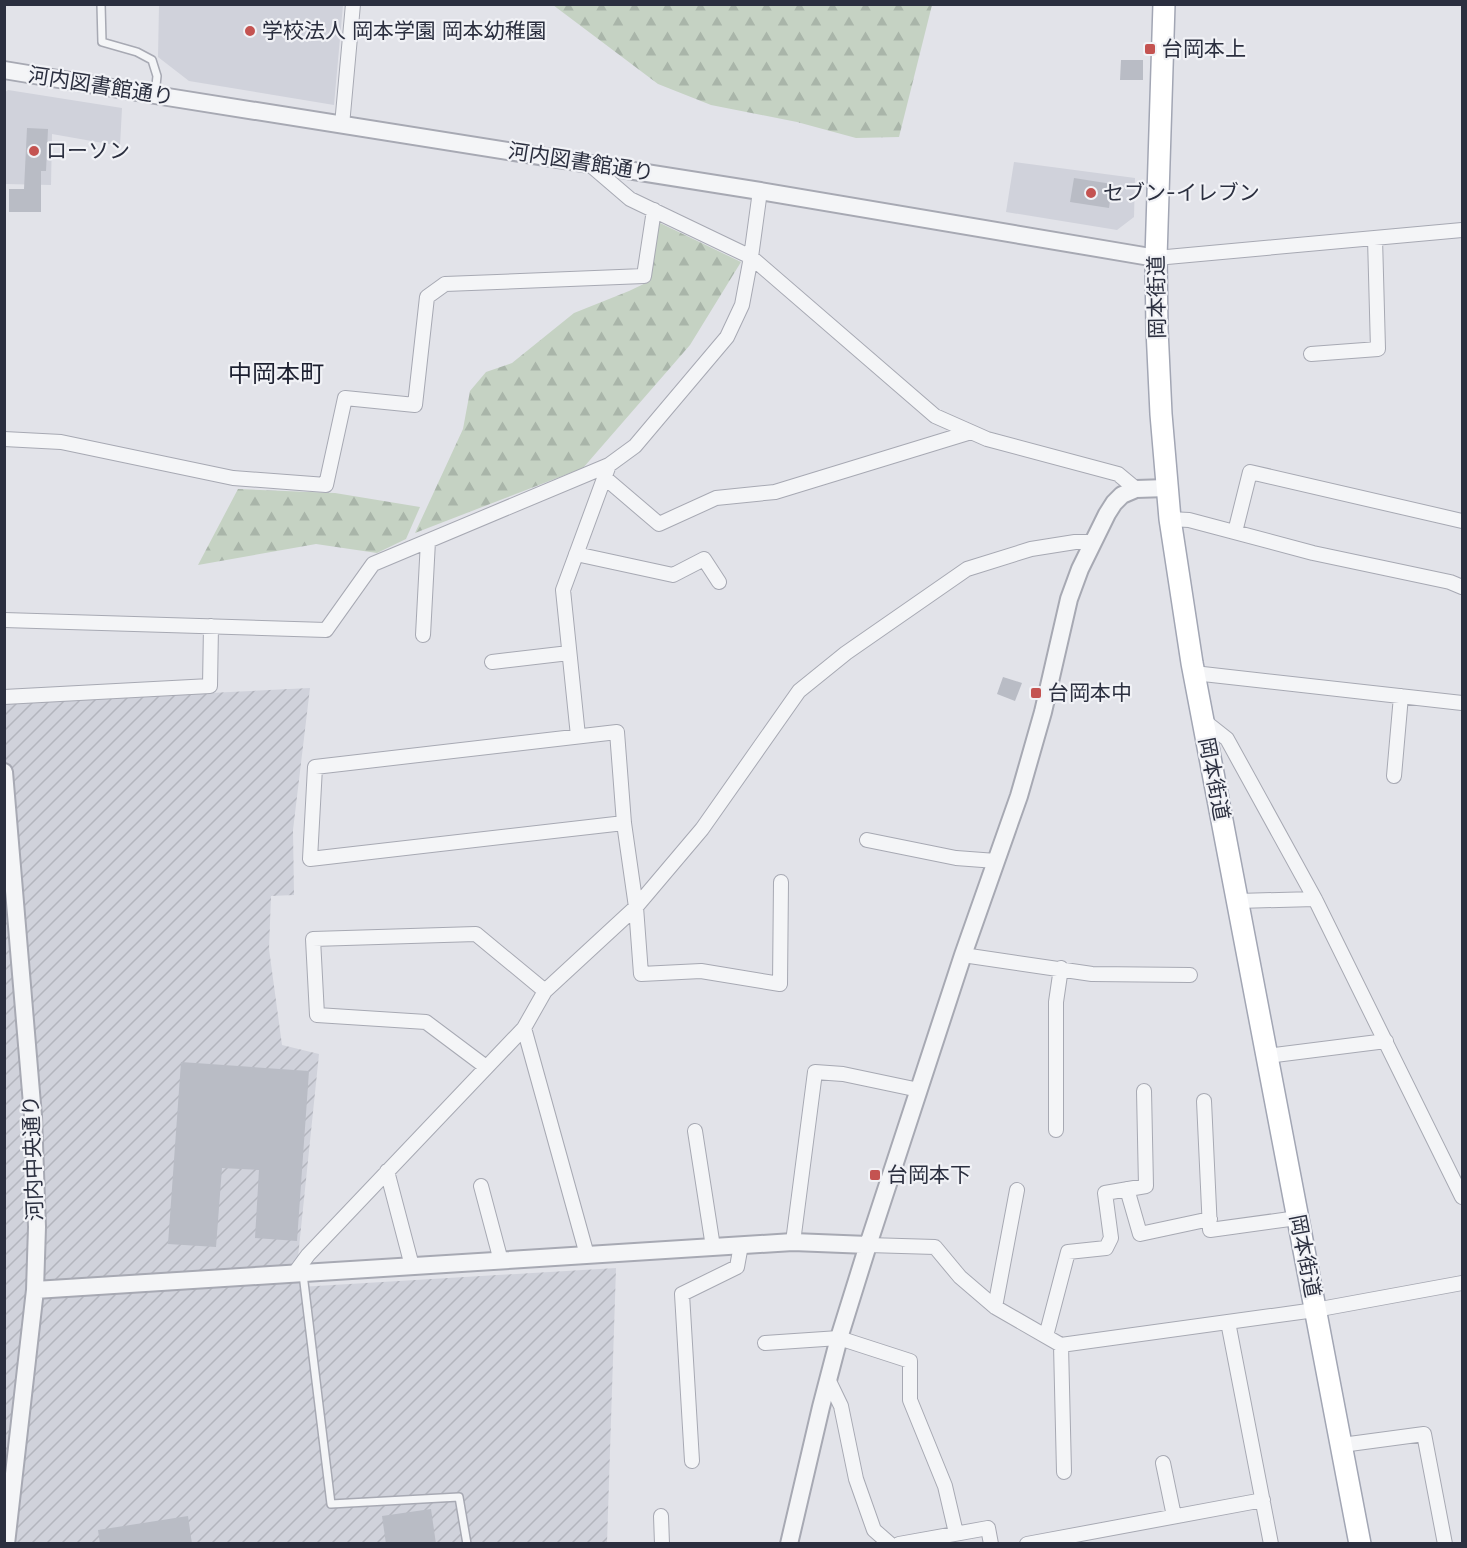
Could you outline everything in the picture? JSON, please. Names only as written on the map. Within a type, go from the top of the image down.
[{"type":"main road","name":"岡本街道","points":[[1164,4],[1156,258],[1160,393],[1170,519],[1194,673],[1360,1544]]},
{"type":"street","points":[[342,125],[353,4]]},
{"type":"street","name":"河内図書館通り","points":[[4,70],[760,191],[1156,258]]},
{"type":"street","points":[[588,163],[630,199],[751,257],[935,416],[987,439],[1118,474],[1136,489]]},
{"type":"street","points":[[4,620],[326,630],[374,564],[606,471],[635,446],[727,337],[742,305],[760,191]]},
{"type":"street","points":[[4,439],[62,442],[233,478],[326,485],[345,398],[415,405],[427,297],[445,284],[644,276],[654,210]]},
{"type":"street","points":[[1156,258],[1462,230]]},
{"type":"street","points":[[1311,354],[1377,349],[1375,238]]},
{"type":"street","points":[[606,471],[659,524],[716,498],[775,492],[971,432]]},
{"type":"street","points":[[578,736],[562,590],[606,471]]},
{"type":"street","points":[[1235,532],[1250,472],[1462,521]]},
{"type":"street","points":[[789,1544],[839,1338],[963,955],[1019,796],[1069,599],[1092,542],[1114,503],[1122,495],[1136,489],[1167,488]]},
{"type":"street","points":[[1170,519],[1189,520],[1313,553],[1450,582],[1462,587]]},
{"type":"street","points":[[423,635],[428,541]]},
{"type":"street","points":[[299,1274],[308,1254],[524,1028],[545,991],[636,907],[702,829],[800,691],[846,652],[967,569],[1031,549],[1075,542],[1092,542]]},
{"type":"street","points":[[576,554],[672,575],[704,559],[719,582]]},
{"type":"street","points":[[4,697],[210,686],[211,626]]},
{"type":"street","points":[[492,662],[569,653]]},
{"type":"street","points":[[1194,673],[1462,703]]},
{"type":"street","points":[[1394,776],[1401,696]]},
{"type":"street","points":[[1203,720],[1227,739],[1315,899],[1462,1197]]},
{"type":"street","points":[[624,823],[310,859],[315,766],[617,732],[624,823],[636,907],[641,974],[701,971],[780,984],[781,882]]},
{"type":"street","name":"河内中央通り","points":[[4,772],[33,1116],[37,1227],[35,1290],[6,1544]]},
{"type":"street","points":[[867,840],[956,858],[996,861]]},
{"type":"street","points":[[1238,901],[1315,899]]},
{"type":"street","points":[[486,1068],[426,1022],[317,1015],[313,939],[476,934],[545,991]]},
{"type":"street","points":[[963,955],[1092,974],[1190,975]]},
{"type":"street","points":[[1056,1130],[1056,1002],[1061,968]]},
{"type":"street","points":[[524,1028],[587,1255]]},
{"type":"street","points":[[1267,1056],[1386,1041]]},
{"type":"street","points":[[793,1242],[815,1072],[843,1074],[919,1090]]},
{"type":"street","points":[[1046,1336],[1068,1252],[1106,1248],[1111,1238],[1105,1193],[1146,1186],[1144,1091]]},
{"type":"street","points":[[1204,1101],[1210,1230],[1297,1218]]},
{"type":"street","points":[[695,1131],[713,1247]]},
{"type":"street","points":[[387,1171],[412,1266]]},
{"type":"street","points":[[480,1186],[501,1261]]},
{"type":"street","points":[[1127,1189],[1140,1234],[1210,1219]]},
{"type":"street","points":[[995,1307],[1017,1190]]},
{"type":"street","points":[[35,1290],[793,1242],[935,1247],[960,1277],[995,1307],[1061,1345],[1315,1310],[1462,1283]]},
{"type":"street","points":[[692,1461],[682,1294],[737,1267],[741,1245]]},
{"type":"street","points":[[1228,1322],[1271,1544]]},
{"type":"street","points":[[765,1343],[839,1338],[910,1361],[910,1400],[945,1486],[956,1533]]},
{"type":"street","points":[[1061,1345],[1065,1472]]},
{"type":"street","points":[[828,1379],[841,1406],[856,1479],[874,1530],[890,1544]]},
{"type":"street","points":[[1342,1444],[1424,1434],[1445,1544]]},
{"type":"street","points":[[1163,1463],[1174,1516]]},
{"type":"street","points":[[1027,1544],[1263,1500]]},
{"type":"street","points":[[661,1516],[662,1544]]},
{"type":"street","points":[[898,1544],[988,1527],[991,1544]]},
{"type":"lane","points":[[101,4],[102,42],[137,52],[152,60],[157,76],[155,95]]},
{"type":"lane","points":[[299,1274],[331,1504],[459,1497],[467,1544]]},
{"type":"shaded area","name":"学校法人 岡本学園 岡本幼稚園","points":[[159,5],[343,5],[334,105],[189,81],[158,57]]},
{"type":"shaded area","points":[[8,90],[122,108],[120,146],[52,134],[51,185],[5,184],[4,93]]},
{"type":"shaded area","points":[[1014,162],[1135,178],[1134,217],[1117,230],[1006,212]]},
{"type":"shaded area","points":[[310,688],[293,830],[294,895],[271,896],[269,949],[282,1045],[319,1054],[298,1257],[300,1287],[616,1268],[607,1543],[5,1543],[4,703]]},
{"type":"green space","points":[[553,5],[932,5],[899,137],[856,138],[797,122],[711,105],[658,84]]},
{"type":"green space","points":[[658,222],[741,262],[690,345],[583,468],[415,533],[463,429],[470,391],[486,372],[512,363],[574,313],[650,281]]},
{"type":"green space","points":[[238,489],[335,493],[420,507],[406,539],[377,553],[316,544],[198,565]]},
{"type":"building","points":[[1121,60],[1143,60],[1143,80],[1120,80]]},
{"type":"building","points":[[27,128],[48,129],[46,171],[41,171],[41,212],[9,212],[9,189],[24,189]]},
{"type":"building","name":"セブン-イレブン","points":[[1074,178],[1112,184],[1109,208],[1070,202]]},
{"type":"building","points":[[1003,677],[1022,683],[1015,701],[997,694]]},
{"type":"building","points":[[181,1062],[309,1071],[297,1241],[255,1238],[259,1170],[222,1168],[216,1247],[168,1244]]},
{"type":"building","points":[[431,1509],[436,1544],[386,1544],[382,1516]]},
{"type":"building","points":[[188,1516],[192,1544],[100,1544],[98,1530]]},
{"type":"place","name":"学校法人 岡本学園 岡本幼稚園","points":[[250,31]]},
{"type":"place","name":"台岡本上","points":[[1150,49]]},
{"type":"place","name":"ローソン","points":[[34,151]]},
{"type":"place","name":"セブン-イレブン","points":[[1091,193]]},
{"type":"place","name":"台岡本中","points":[[1036,693]]},
{"type":"place","name":"台岡本下","points":[[875,1175]]},
{"type":"district","name":"中岡本町","points":[[276,374]]}]
